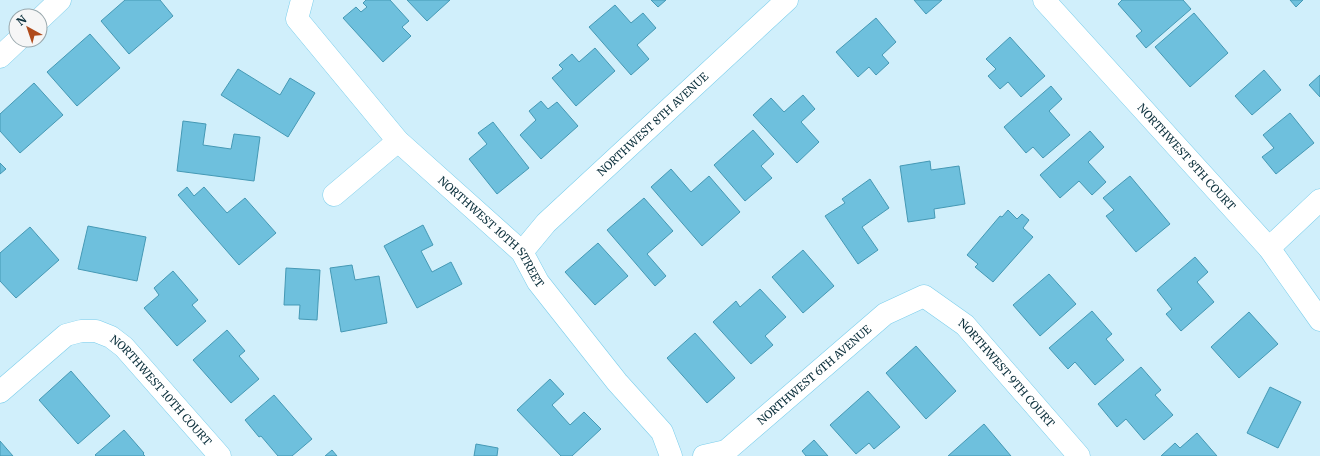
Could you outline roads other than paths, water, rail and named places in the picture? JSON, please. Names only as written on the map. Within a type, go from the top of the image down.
[{"type":"street","points":[[48,11],[60,0]]},
{"type":"street","name":"NORTHWEST 8TH AVENUE","points":[[522,252],[546,223],[787,0]]},
{"type":"street","name":"NORTHWEST 8TH COURT","points":[[1044,0],[1268,248],[1320,320]]},
{"type":"street","name":"NORTHWEST 10TH STREET","points":[[299,10],[398,141],[522,252],[538,282],[617,382],[662,432],[671,456]]},
{"type":"street","points":[[0,57],[10,48]]},
{"type":"street","points":[[334,195],[398,141]]},
{"type":"street","points":[[1268,248],[1320,200]]},
{"type":"street","name":"NORTHWEST 6TH AVENUE","points":[[704,456],[726,451],[885,314],[924,296],[926,297]]},
{"type":"street","name":"NORTHWEST 9TH COURT","points":[[926,297],[965,326],[1079,456]]},
{"type":"street","name":"NORTHWEST 10TH COURT","points":[[0,392],[66,335],[81,331],[96,331],[111,337],[124,347],[220,456]]}]
